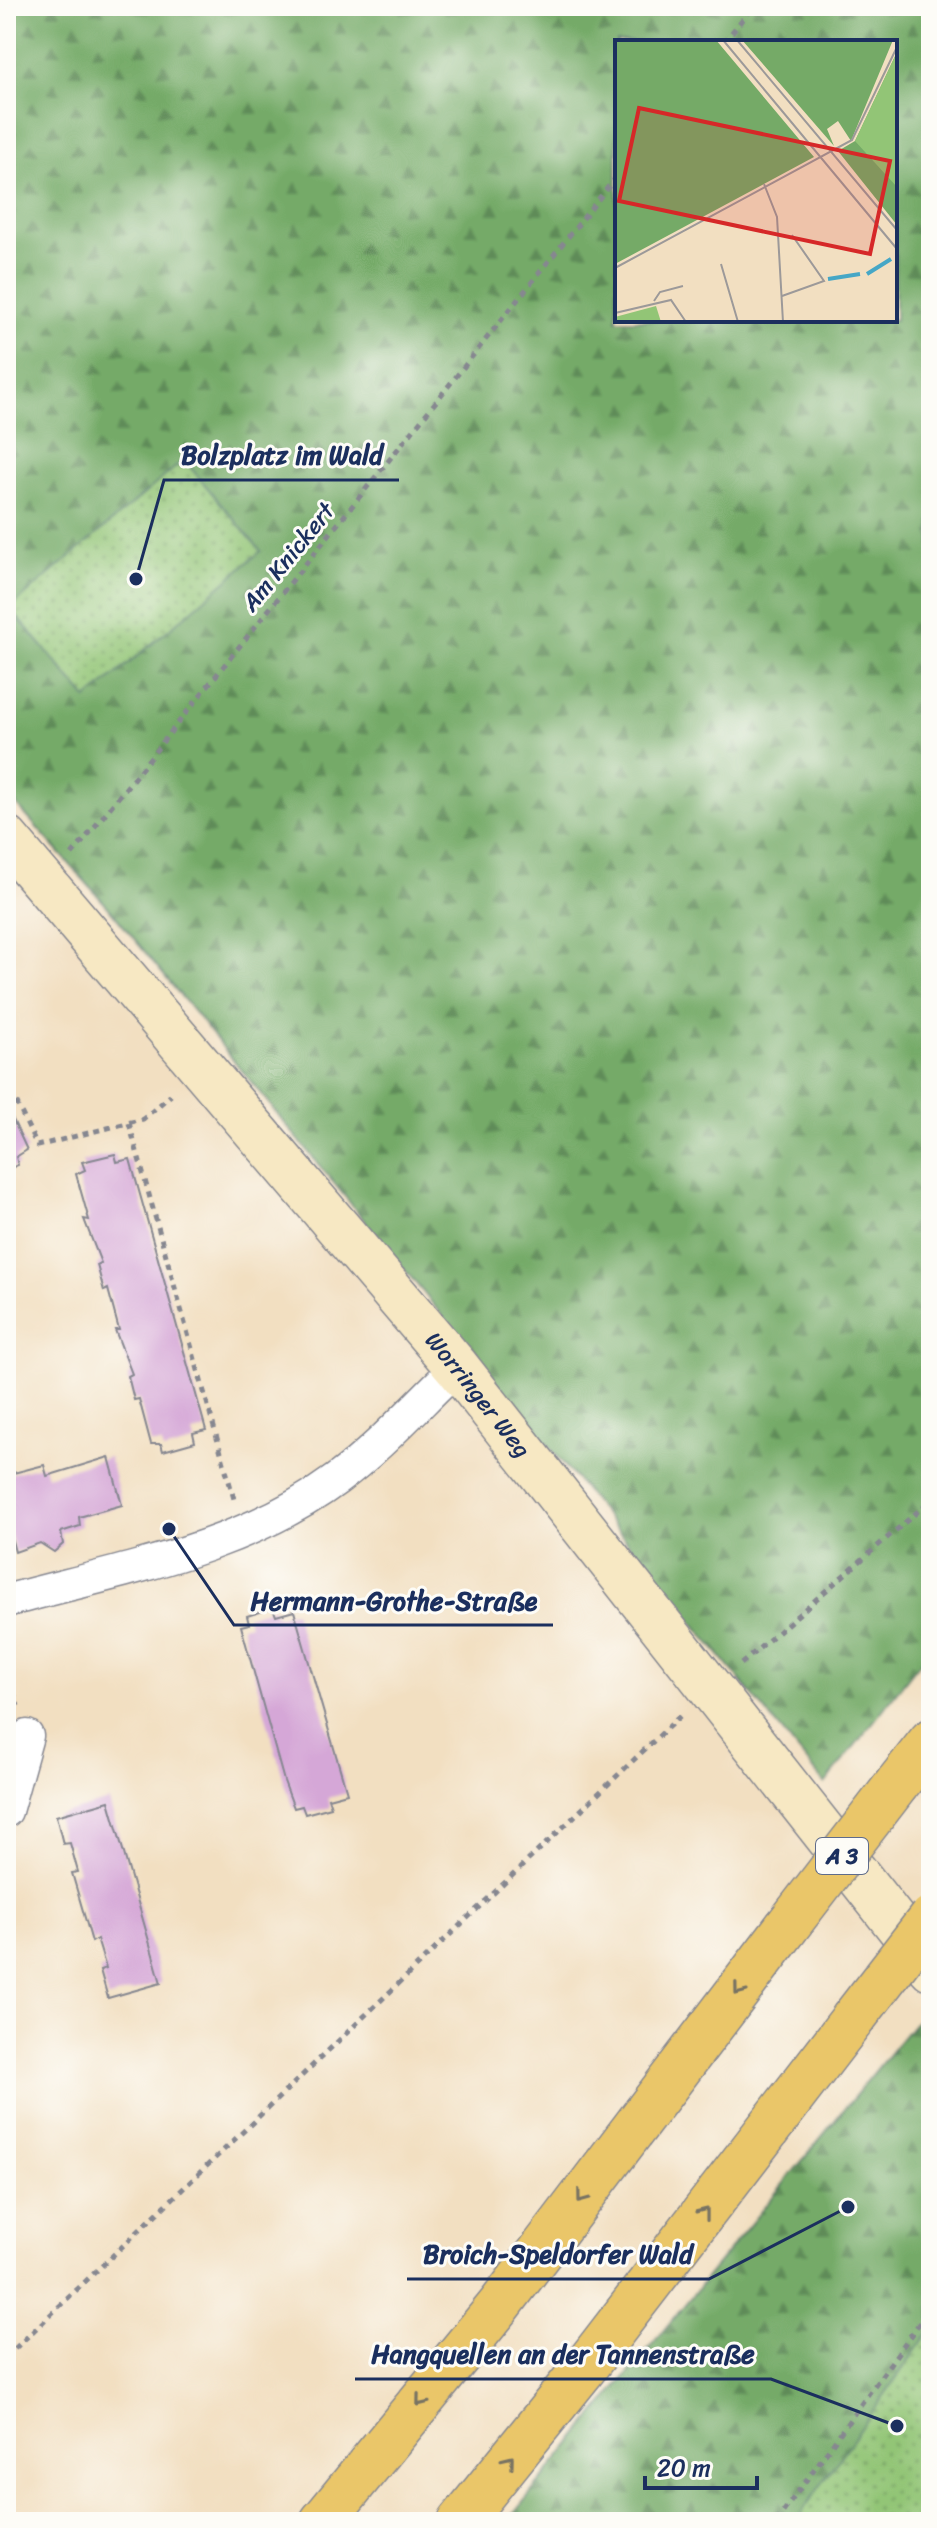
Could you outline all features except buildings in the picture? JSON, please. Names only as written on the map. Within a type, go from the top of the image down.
[{"type":"highway","name":"A 3","points":[[322,2522],[499,2306],[931,1741]]},
{"type":"highway","points":[[460,2522],[582,2371],[931,1918]]},
{"type":"street","name":"Worringer Weg","points":[[6,838],[457,1367],[931,1968]]},
{"type":"street","points":[[6,1601],[169,1557],[243,1530],[337,1479],[457,1367]]},
{"type":"street","points":[[6,1811],[27,1736]]},
{"type":"path","points":[[726,40],[753,6]]},
{"type":"path","name":"Am Knickert","points":[[47,886],[615,178]]},
{"type":"path","points":[[6,1080],[37,1146],[143,1119],[201,1069]]},
{"type":"path","points":[[129,1123],[243,1530]]},
{"type":"path","points":[[6,2357],[710,1687],[931,1500]]},
{"type":"path","points":[[776,2522],[931,2307]]},
{"type":"green space","points":[[6,6],[931,6],[931,1648],[825,1784],[109,908],[6,793]]},
{"type":"green space","points":[[184,460],[261,551],[87,699],[10,608]]},
{"type":"green space","points":[[926,2009],[931,2014],[931,2522],[507,2522]]},
{"type":"green space","points":[[931,2329],[931,2522],[795,2522]]},
{"type":"place","name":"Bolzplatz im Wald","points":[[136,579]]},
{"type":"place","name":"Hermann-Grothe-Straße","points":[[169,1529]]},
{"type":"place","name":"Broich-Speldorfer Wald","points":[[848,2207]]},
{"type":"place","name":"Hangquellen an der Tannenstraße","points":[[897,2426]]}]
